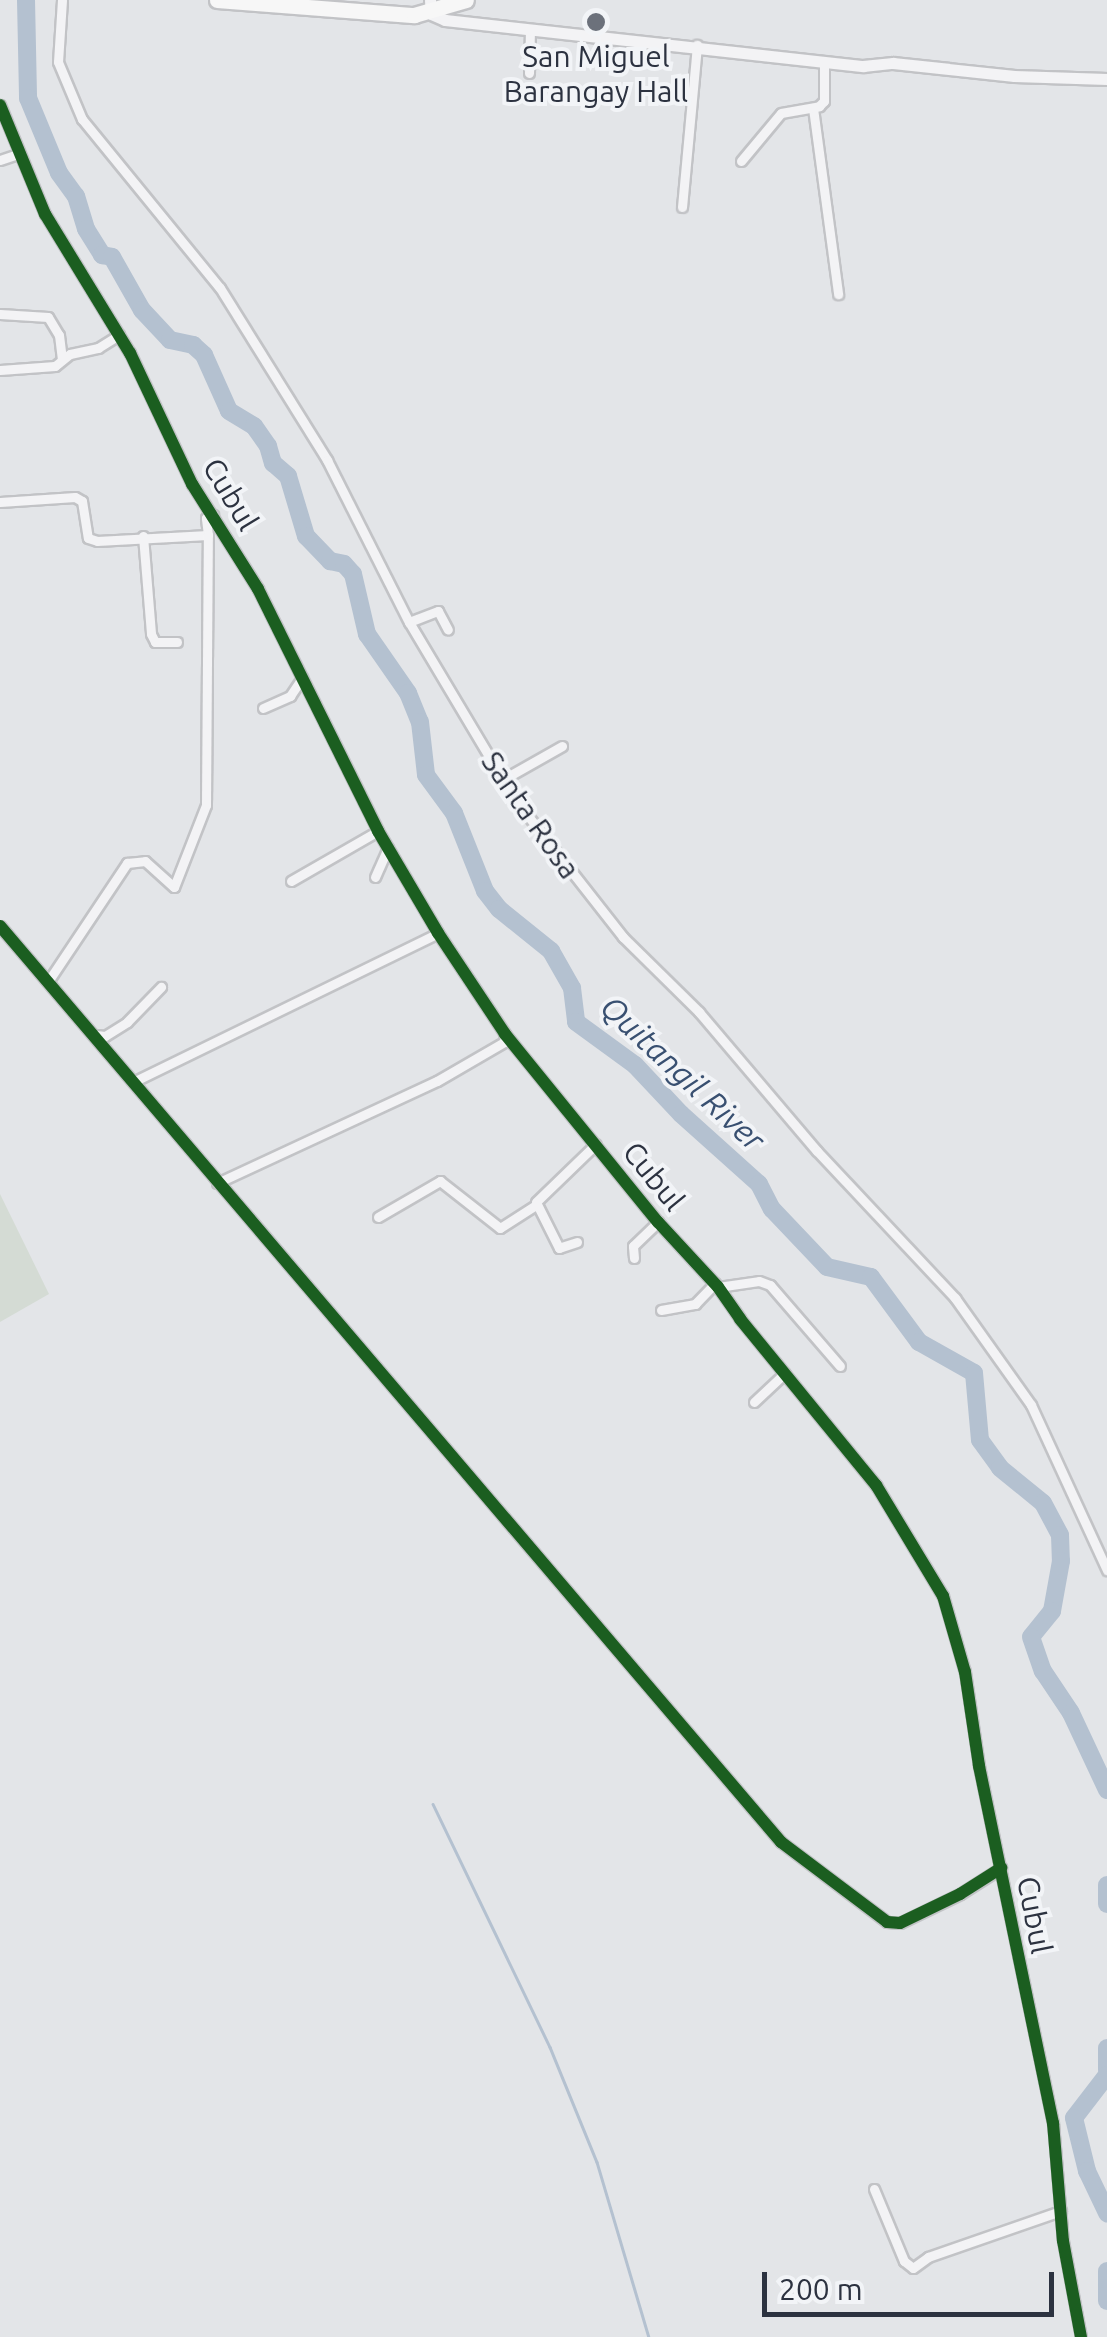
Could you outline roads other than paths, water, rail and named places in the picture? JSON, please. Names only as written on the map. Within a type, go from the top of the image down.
[{"type":"main road","points":[[217,0],[430,7],[466,0]]},
{"type":"street","name":"Santa Rosa","points":[[62,0],[58,62],[82,119],[220,288],[327,460],[410,622],[502,780],[623,937],[698,1012],[817,1151],[955,1298],[1031,1406],[1107,1570]]},
{"type":"street","points":[[430,7],[445,20],[824,62],[1107,79]]},
{"type":"street","points":[[528,74],[530,29]]},
{"type":"street","points":[[682,207],[697,45]]},
{"type":"street","points":[[741,160],[781,113],[813,108],[824,101],[824,62]]},
{"type":"street","name":"Cubul","points":[[0,106],[16,154],[45,214],[119,335],[192,484],[258,589],[378,831],[438,932],[506,1034],[658,1222],[717,1285],[876,1485],[943,1596],[965,1672],[1052,2123],[1081,2337]]},
{"type":"street","points":[[813,108],[838,294]]},
{"type":"street","points":[[0,160],[16,154]]},
{"type":"street","points":[[0,314],[48,317],[60,334],[62,358]]},
{"type":"street","points":[[0,370],[56,366],[62,358],[98,348],[119,335]]},
{"type":"street","points":[[0,502],[75,497],[82,500],[88,538],[208,535]]},
{"type":"street","points":[[49,980],[127,863],[145,862],[174,887],[206,805],[206,518],[213,515]]},
{"type":"street","points":[[144,536],[151,634],[154,642],[176,642]]},
{"type":"street","points":[[410,622],[438,611],[448,630]]},
{"type":"street","points":[[262,708],[290,696],[302,678]]},
{"type":"street","points":[[502,780],[562,746]]},
{"type":"street","points":[[291,881],[378,831]]},
{"type":"street","points":[[375,877],[385,863],[388,847]]},
{"type":"street","points":[[0,926],[781,1842],[887,1922],[900,1923],[926,1911],[1002,1868]]},
{"type":"street","points":[[135,1082],[438,932]]},
{"type":"street","points":[[96,1035],[106,1036],[127,1022],[161,987]]},
{"type":"street","points":[[217,1183],[436,1081],[504,1042],[506,1034]]},
{"type":"street","points":[[378,1217],[440,1181],[500,1228],[536,1206],[596,1144]]},
{"type":"street","points":[[536,1206],[559,1248],[577,1242]]},
{"type":"street","points":[[634,1258],[633,1246],[658,1222]]},
{"type":"street","points":[[661,1310],[695,1304],[717,1285],[759,1281],[770,1286],[840,1366]]},
{"type":"street","points":[[754,1402],[785,1372]]},
{"type":"street","points":[[874,2189],[904,2261],[912,2268],[928,2257],[1062,2211]]},
{"type":"waterway","name":"Quitangil River","points":[[26,0],[28,98],[59,173],[76,196],[86,229],[102,255],[112,257],[142,310],[170,340],[193,345],[204,355],[229,411],[254,426],[268,446],[273,463],[288,476],[306,536],[330,561],[344,564],[353,574],[367,634],[408,693],[420,722],[426,775],[454,813],[485,891],[499,909],[551,951],[572,988],[576,1022],[635,1065],[681,1114],[759,1184],[772,1209],[827,1267],[871,1277],[919,1342],[974,1373],[980,1440],[1000,1468],[1043,1503],[1060,1535],[1061,1561],[1052,1611],[1031,1637],[1043,1671],[1071,1713],[1107,1790]]},
{"type":"waterway","points":[[433,1804],[550,2047],[597,2162],[649,2337]]},
{"type":"waterway","name":"Quitangil River","points":[[1107,1885],[1107,1904]]},
{"type":"waterway","name":"Quitangil River","points":[[1107,2048],[1107,2070]]},
{"type":"waterway","name":"Quitangil River","points":[[1107,2075],[1074,2118],[1087,2171],[1107,2213]]},
{"type":"waterway","name":"Quitangil River","points":[[1107,2271],[1107,2301]]},
{"type":"place","name":"San Miguel Barangay Hall","points":[[596,22]]}]
